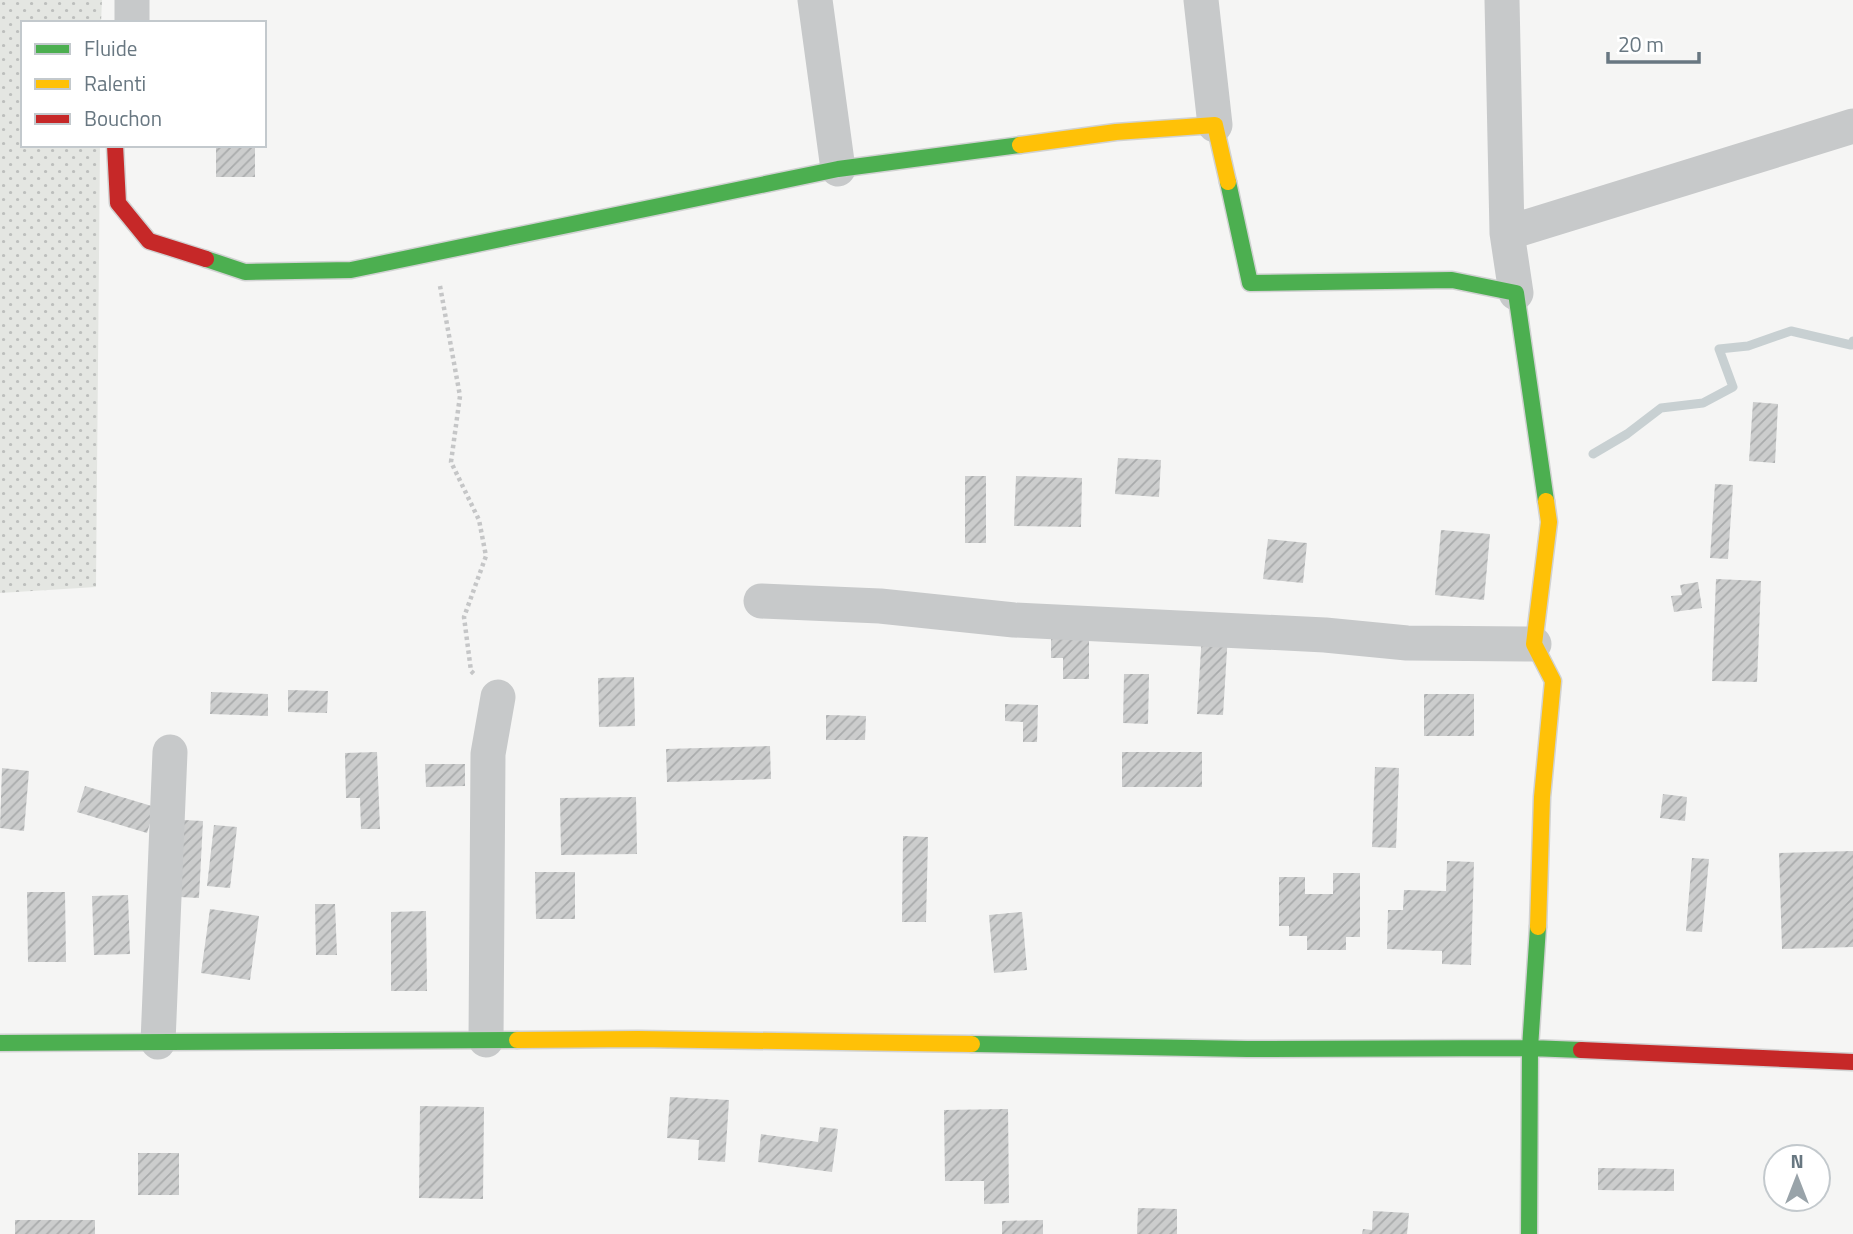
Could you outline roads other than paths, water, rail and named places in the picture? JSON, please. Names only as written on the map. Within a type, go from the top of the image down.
[{"type":"street","points":[[132,0],[132,21]]},
{"type":"street","points":[[815,0],[838,169]]},
{"type":"street","points":[[1201,0],[1215,125],[1250,283],[1452,280],[1516,293]]},
{"type":"street","points":[[1502,0],[1507,233],[1549,522],[1534,644],[1553,681],[1542,797],[1538,940],[1530,1048],[1529,1234]]},
{"type":"street","points":[[116,147],[118,204],[149,241],[245,272],[351,270],[838,169],[1116,132],[1215,125]]},
{"type":"street","points":[[1507,233],[1853,127]]},
{"type":"street","points":[[761,601],[880,606],[1014,620],[1325,635],[1407,643],[1534,644]]},
{"type":"street","points":[[486,1040],[488,754],[498,698]]},
{"type":"street","points":[[158,1042],[170,752]]},
{"type":"street","points":[[0,1043],[638,1039],[1247,1049],[1530,1048],[1853,1062]]},
{"type":"waterway","points":[[1593,454],[1627,434],[1661,408],[1703,403],[1733,387],[1719,349],[1748,346],[1791,331],[1851,345],[1853,341]]}]
